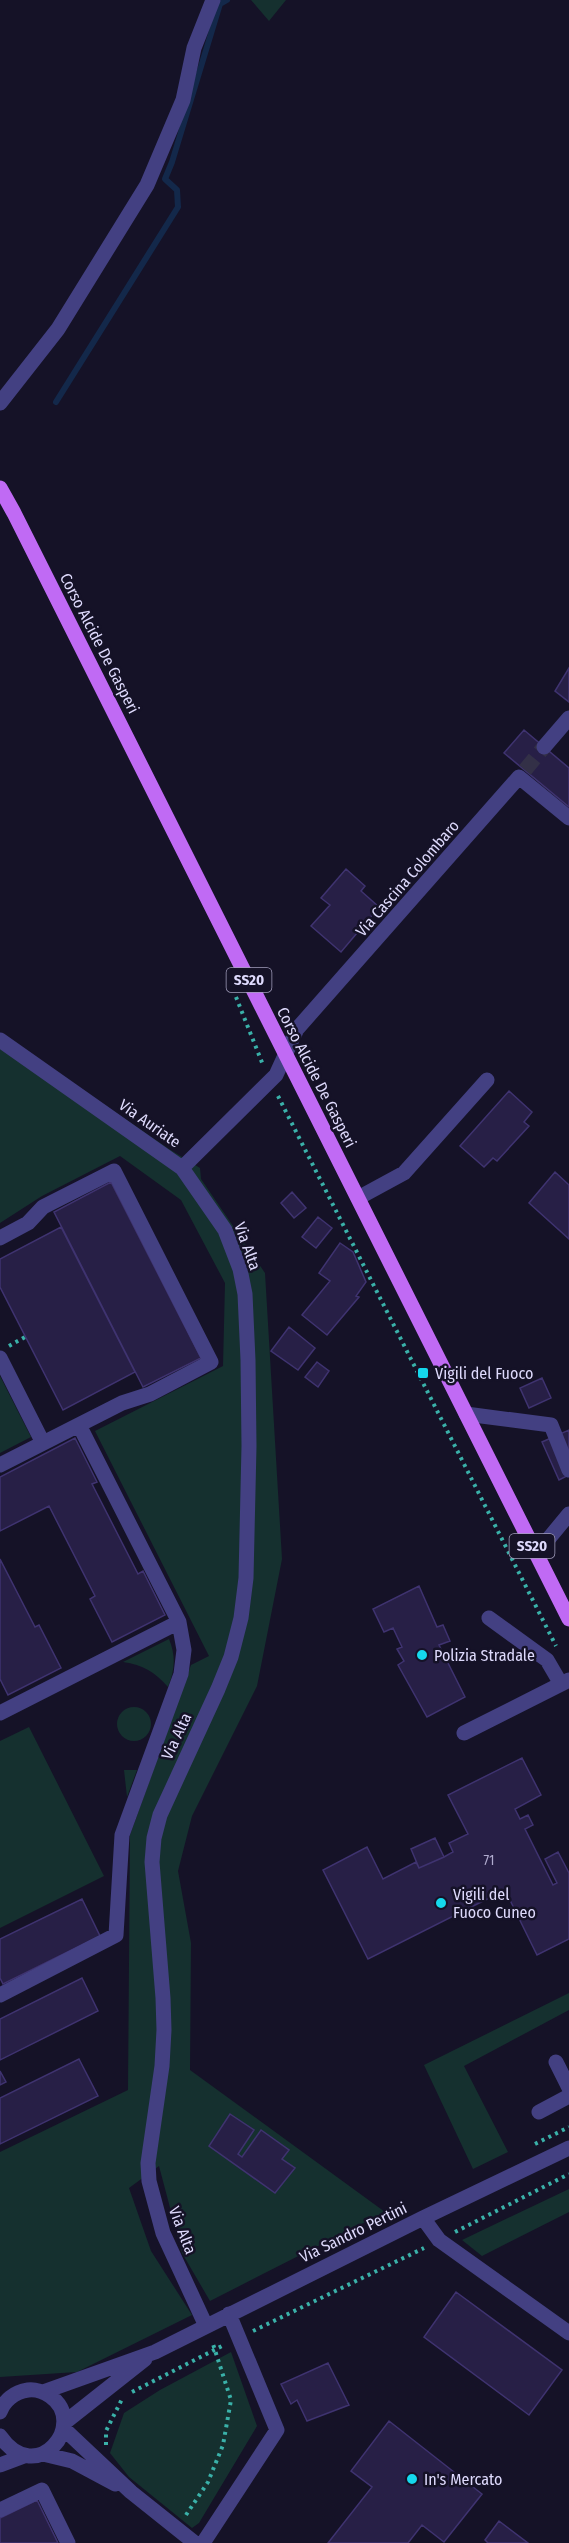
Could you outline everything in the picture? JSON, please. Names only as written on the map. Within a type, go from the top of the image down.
[{"type":"main road","name":"Corso Alcide De Gasperi","points":[[0,488],[569,1619]]},
{"type":"street","points":[[0,403],[58,329],[147,185],[183,100],[194,48],[213,0]]},
{"type":"street","points":[[544,747],[569,718]]},
{"type":"street","name":"Via Cascina Colombaro","points":[[286,1055],[297,1029],[522,774],[569,818]]},
{"type":"street","name":"Via Auriate","points":[[0,1040],[182,1168],[276,1075],[286,1055]]},
{"type":"street","points":[[358,1198],[404,1173],[487,1080]]},
{"type":"street","name":"Via Alta","points":[[182,1168],[216,1214],[233,1248],[245,1294],[249,1360],[246,1578],[241,1618],[231,1657],[218,1689],[160,1815],[154,1838],[152,1862],[163,1987],[164,2030],[162,2066],[148,2163],[149,2181],[163,2233],[206,2326]]},
{"type":"street","points":[[0,1238],[28,1223],[44,1207],[114,1171],[211,1362],[150,1394],[122,1403],[0,1465]]},
{"type":"street","points":[[0,1358],[43,1443]]},
{"type":"street","points":[[466,1414],[551,1425],[569,1470]]},
{"type":"street","points":[[0,1995],[116,1935],[122,1835],[181,1674],[184,1650],[179,1622],[79,1425]]},
{"type":"street","points":[[536,1554],[569,1514]]},
{"type":"street","points":[[464,1733],[565,1682],[547,1660],[489,1618]]},
{"type":"street","points":[[0,1713],[179,1622]]},
{"type":"street","points":[[556,2062],[569,2088]]},
{"type":"street","points":[[539,2112],[569,2096]]},
{"type":"street","name":"Via Sandro Pertini","points":[[7,2393],[28,2390],[43,2392],[155,2352],[569,2148]]},
{"type":"street","points":[[423,2218],[439,2240],[569,2333]]},
{"type":"street","points":[[203,2543],[277,2430],[229,2314]]},
{"type":"street","name":"Via Sandro Pertini","points":[[44,2454],[57,2444],[64,2426],[155,2352]]},
{"type":"street","points":[[43,2392],[54,2399],[61,2410],[64,2426],[109,2471],[131,2492],[195,2543]]},
{"type":"street","points":[[0,2412],[7,2393]]},
{"type":"street","points":[[0,2436],[9,2448],[24,2456]]},
{"type":"street","points":[[0,2465],[24,2456],[44,2454],[72,2462],[131,2492]]},
{"type":"street","points":[[0,2510],[42,2490],[68,2543]]},
{"type":"path","points":[[277,1095],[559,1652]]},
{"type":"path","points":[[0,1351],[25,1337]]},
{"type":"path","points":[[109,2471],[112,2464],[106,2457],[106,2431],[123,2397],[569,2174]]},
{"type":"path","points":[[177,2528],[208,2482],[223,2445],[231,2400],[216,2349],[206,2326]]},
{"type":"green space","points":[[251,0],[286,0],[269,21]]},
{"type":"green space","points":[[0,1033],[200,1168],[201,1179],[265,1273],[282,1559],[257,1686],[192,1816],[178,1871],[191,1943],[190,2070],[385,2212],[210,2301],[182,2253],[159,2166],[129,2188],[151,2251],[192,2315],[77,2372],[0,2377],[0,2152],[128,2090],[130,1835],[191,1665],[209,1656],[95,1431],[223,1366],[225,1283],[181,1200],[120,1156],[42,1196],[0,1223]]},
{"type":"green space","points":[[0,1376],[31,1437],[0,1453]]},
{"type":"green space","points":[[169,1639],[174,1663],[168,1687],[148,1670],[123,1662]]},
{"type":"green space","points":[[134,1707],[146,1712],[151,1724],[146,1736],[134,1741],[122,1736],[117,1724],[122,1712]]},
{"type":"green space","points":[[29,1727],[104,1876],[0,1928],[0,1741]]},
{"type":"green space","points":[[124,1770],[137,1770],[127,1797]]},
{"type":"green space","points":[[569,1993],[569,2010],[464,2066],[508,2152],[473,2169],[424,2065]]},
{"type":"green space","points":[[569,2189],[569,2212],[482,2256],[462,2240]]},
{"type":"green space","points":[[231,2352],[257,2426],[199,2523],[192,2528],[129,2477],[110,2453],[124,2413],[160,2390]]},
{"type":"building","points":[[569,668],[569,702],[555,691]]},
{"type":"building","points":[[524,730],[569,768],[569,807],[504,753]]},
{"type":"building","points":[[346,869],[365,886],[361,891],[379,907],[341,952],[311,926],[330,905],[321,898]]},
{"type":"building","points":[[509,1091],[532,1112],[524,1122],[529,1126],[497,1161],[493,1158],[484,1167],[460,1146]]},
{"type":"building","points":[[555,1172],[569,1185],[569,1239],[529,1203]]},
{"type":"building","points":[[111,1182],[201,1358],[143,1387],[54,1212]]},
{"type":"building","points":[[292,1192],[306,1208],[294,1218],[281,1203]]},
{"type":"building","points":[[318,1217],[332,1228],[316,1248],[302,1237]]},
{"type":"building","points":[[61,1227],[135,1372],[63,1410],[0,1287],[0,1259]]},
{"type":"building","points":[[340,1243],[353,1252],[366,1282],[356,1296],[359,1297],[327,1335],[302,1315],[330,1281],[319,1273]]},
{"type":"building","points":[[289,1327],[315,1348],[298,1370],[271,1351]]},
{"type":"building","points":[[317,1362],[329,1371],[318,1387],[305,1377]]},
{"type":"building","points":[[542,1378],[551,1398],[529,1408],[520,1388]]},
{"type":"building","points":[[569,1430],[569,1475],[559,1480],[542,1442]]},
{"type":"building","points":[[75,1438],[97,1482],[92,1484],[138,1574],[143,1571],[165,1615],[112,1642],[90,1599],[95,1596],[49,1506],[0,1531],[0,1477]]},
{"type":"building","points":[[0,1559],[35,1627],[39,1625],[61,1668],[8,1695],[0,1679]]},
{"type":"building","name":"Polizia Stradale","points":[[419,1586],[437,1627],[443,1625],[450,1641],[439,1645],[465,1697],[427,1717],[398,1665],[404,1661],[397,1649],[402,1647],[393,1628],[384,1632],[373,1609]]},
{"type":"building","points":[[522,1758],[541,1795],[515,1809],[520,1819],[528,1815],[533,1825],[525,1829],[553,1885],[557,1883],[545,1859],[558,1852],[569,1873],[569,1939],[537,1955],[505,1890],[368,1959],[323,1870],[367,1847],[383,1879],[416,1862],[419,1868],[453,1852],[449,1843],[468,1834],[448,1795]]},
{"type":"building","points":[[435,1838],[444,1857],[419,1868],[411,1849]]},
{"type":"building","points":[[82,1899],[100,1936],[3,1984],[0,1978],[0,1939]]},
{"type":"building","points":[[82,1978],[98,2011],[0,2060],[0,2019]]},
{"type":"building","points":[[79,2059],[98,2096],[0,2144],[0,2098]]},
{"type":"building","points":[[0,2071],[6,2082],[0,2085]]},
{"type":"building","points":[[230,2114],[254,2130],[238,2154],[242,2157],[261,2130],[289,2150],[282,2159],[295,2168],[275,2193],[209,2146]]},
{"type":"building","points":[[456,2292],[562,2370],[529,2415],[424,2337]]},
{"type":"building","points":[[328,2363],[349,2405],[307,2421],[297,2400],[291,2404],[281,2384]]},
{"type":"building","name":"In's Mercato","points":[[389,2421],[482,2494],[444,2542],[422,2525],[408,2543],[328,2543],[372,2487],[351,2471]]},
{"type":"building","points":[[37,2500],[58,2543],[0,2543],[0,2518]]},
{"type":"building","points":[[499,2521],[528,2543],[488,2543],[485,2540]]},
{"type":"waterway","points":[[56,402],[178,207],[177,190],[165,179],[220,4],[227,0]]},
{"type":"tunnel","points":[[525,770],[544,747]]},
{"type":"place","name":"Vigili del Fuoco","points":[[423,1373]]},
{"type":"place","name":"Polizia Stradale","points":[[422,1655]]},
{"type":"place","name":"Vigili del Fuoco Cuneo","points":[[441,1903]]},
{"type":"place","name":"In's Mercato","points":[[412,2479]]}]
